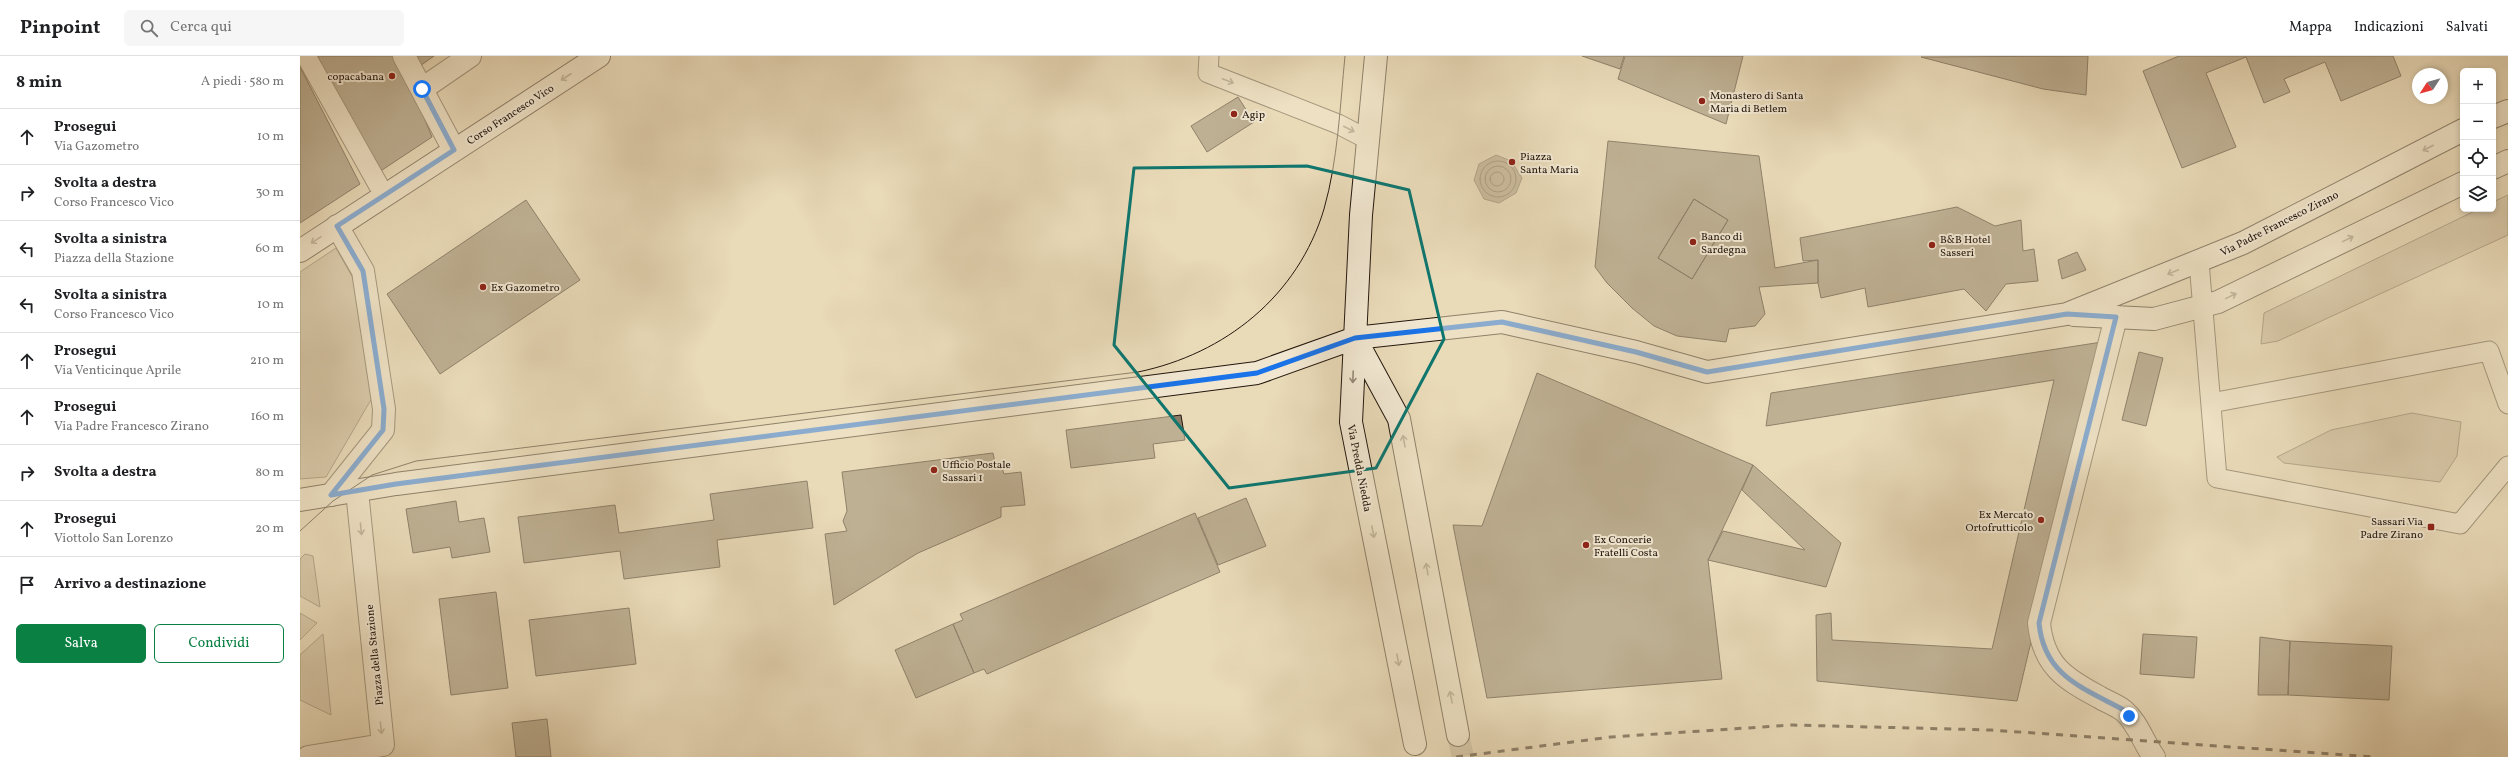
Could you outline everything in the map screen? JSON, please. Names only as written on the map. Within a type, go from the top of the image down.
[{"type":"street","points":[[404,56],[454,150]]},
{"type":"street","points":[[422,89],[470,56]]},
{"type":"street","name":"Corso Francesco Vico","points":[[300,251],[598,56]]},
{"type":"street","points":[[1376,56],[1367,139],[1355,338],[1400,419],[1458,735]]},
{"type":"street","points":[[2496,116],[2508,110]]},
{"type":"street","name":"Via Padre Francesco Zirano","points":[[357,490],[1257,373],[1355,338],[1502,322],[1636,352],[1707,372],[2067,314],[2243,243],[2460,132]]},
{"type":"street","points":[[2496,166],[2508,160]]},
{"type":"street","name":"Via Padre Francesco Zirano","points":[[2067,314],[2154,319],[2218,302],[2460,184]]},
{"type":"street","points":[[331,495],[383,430],[384,409],[363,271],[337,226]]},
{"type":"street","points":[[2116,317],[2039,623],[2045,650],[2052,663],[2062,675],[2074,684],[2122,709],[2135,725],[2154,757]]},
{"type":"street","name":"Via Predda Niedda","points":[[1355,338],[1351,422],[1415,744]]},
{"type":"street","points":[[300,500],[357,490]]},
{"type":"street","name":"Piazza della Stazione","points":[[308,757],[383,745],[357,490]]},
{"type":"lane","points":[[306,56],[384,195]]},
{"type":"lane","points":[[1209,56],[1208,73],[1338,124],[1367,139]]},
{"type":"lane","points":[[2198,262],[2203,306],[2216,478],[2460,524],[2508,466]]},
{"type":"lane","points":[[2211,403],[2489,351],[2508,404]]},
{"type":"highlighted area","points":[[1307,166],[1409,190],[1444,339],[1376,468],[1229,488],[1114,345],[1134,168]]},
{"type":"shaded area","points":[[2508,195],[2508,235],[2278,341],[2261,344],[2264,313],[2473,212],[2496,212],[2496,201]]},
{"type":"shaded area","points":[[336,248],[362,294],[372,398],[326,477],[300,479],[300,272]]},
{"type":"shaded area","points":[[2412,413],[2461,422],[2457,456],[2440,482],[2284,463],[2277,457],[2331,430]]},
{"type":"shaded area","points":[[305,554],[313,556],[320,607],[300,596],[300,559]]},
{"type":"shaded area","points":[[300,613],[317,623],[300,640]]},
{"type":"shaded area","points":[[323,634],[331,715],[300,700],[300,655]]},
{"type":"water","points":[[1496,155],[1511,161],[1522,178],[1516,193],[1499,203],[1484,199],[1474,180],[1479,164]]},
{"type":"building","points":[[317,56],[399,56],[432,137],[379,172],[324,80]]},
{"type":"building","points":[[417,56],[434,56],[420,66]]},
{"type":"building","points":[[1582,56],[1624,56],[1620,69]]},
{"type":"building","name":"Monastero di Santa Maria di Betlem","points":[[1625,56],[1743,56],[1726,124],[1618,79]]},
{"type":"building","points":[[2088,56],[2086,95],[2043,89],[1921,57]]},
{"type":"building","points":[[2179,56],[2393,56],[2401,76],[2341,101],[2325,62],[2284,79],[2290,92],[2264,103],[2246,57],[2206,73],[2236,147],[2182,168],[2143,71]]},
{"type":"building","points":[[300,67],[360,184],[300,223]]},
{"type":"building","points":[[1238,97],[1254,122],[1207,152],[1191,126]]},
{"type":"building","points":[[1608,141],[1759,156],[1775,268],[1818,260],[1818,283],[1759,287],[1765,314],[1755,326],[1729,329],[1726,342],[1677,336],[1654,326],[1632,308],[1607,283],[1595,267]],"holes":[[[1694,199],[1728,220],[1692,279],[1658,258]]]},
{"type":"building","points":[[1694,199],[1728,220],[1692,279],[1658,258]]},
{"type":"building","name":"Ex Gazometro","points":[[526,200],[580,280],[440,374],[387,294]]},
{"type":"building","points":[[1957,207],[1995,226],[2021,220],[2023,251],[2034,249],[2038,281],[2006,284],[1986,311],[1964,289],[1868,307],[1865,288],[1821,298],[1818,283],[1818,260],[1803,261],[1800,238]]},
{"type":"building","points":[[2077,252],[2086,270],[2062,279],[2058,260]]},
{"type":"building","name":"Ex Mercato Ortofrutticolo","points":[[2102,342],[2017,701],[1817,681],[1816,615],[1831,613],[1832,640],[1992,649],[2054,380],[1766,426],[1771,393]]},
{"type":"building","points":[[2139,352],[2163,358],[2146,426],[2122,420]]},
{"type":"building","name":"Ex Concerie Fratelli Costa","points":[[1537,373],[1753,465],[1708,560],[1722,679],[1487,698],[1453,525],[1482,526]]},
{"type":"building","points":[[1181,415],[1185,440],[1153,444],[1155,458],[1071,468],[1066,430]]},
{"type":"building","points":[[993,453],[996,468],[1002,468],[1004,474],[1021,472],[1025,505],[1001,507],[1001,517],[918,553],[834,605],[825,534],[847,531],[843,521],[847,511],[842,472]]},
{"type":"building","points":[[1753,465],[1841,543],[1826,587],[1708,560],[1723,531],[1805,550],[1742,490]]},
{"type":"building","points":[[807,481],[813,528],[717,540],[720,567],[624,579],[620,551],[524,563],[518,517],[615,505],[619,533],[714,520],[710,494]]},
{"type":"building","points":[[1246,498],[1266,546],[1218,565],[1198,518]]},
{"type":"building","points":[[456,501],[459,522],[484,518],[490,552],[452,558],[450,547],[413,553],[406,509]]},
{"type":"building","points":[[1195,513],[1220,572],[987,674],[984,669],[974,673],[953,624],[963,620],[960,614]]},
{"type":"building","points":[[496,592],[508,688],[451,695],[439,599]]},
{"type":"building","points":[[629,608],[636,664],[536,676],[529,620]]},
{"type":"building","points":[[953,624],[974,673],[916,698],[895,650]]},
{"type":"building","points":[[2143,634],[2197,637],[2194,678],[2140,674]]},
{"type":"building","points":[[2260,637],[2290,641],[2288,695],[2258,695]]},
{"type":"building","points":[[2290,641],[2392,646],[2389,700],[2288,695]]},
{"type":"building","points":[[547,719],[551,757],[516,757],[512,723]]},
{"type":"tunnel","points":[[1458,735],[1463,757]]},
{"type":"tram line","points":[[300,531],[333,501],[372,475],[416,461],[1138,372],[1170,363],[1200,351],[1228,335],[1254,316],[1277,294],[1296,269],[1312,240],[1324,209],[1329,190],[1338,133],[1345,56]]},
{"type":"railway","points":[[1456,757],[1611,737],[1792,725],[1991,730],[2374,757]]},
{"type":"place","name":"copacabana","points":[[392,76]]},
{"type":"place","name":"Monastero di Santa Maria di Betlem","points":[[1702,101]]},
{"type":"place","name":"Agip","points":[[1234,114]]},
{"type":"place","name":"Piazza Santa Maria","points":[[1512,162]]},
{"type":"place","name":"Banco di Sardegna","points":[[1693,242]]},
{"type":"place","name":"B&B Hotel Sasseri","points":[[1932,245]]},
{"type":"place","name":"Ex Gazometro","points":[[483,287]]},
{"type":"place","name":"Ufficio Postale Sassari 1","points":[[934,470]]},
{"type":"place","name":"Ex Mercato Ortofrutticolo","points":[[2041,520]]},
{"type":"place","name":"Sassari Via Padre Zirano","points":[[2431,527]]},
{"type":"place","name":"Ex Concerie Fratelli Costa","points":[[1586,545]]},
{"type":"route","points":[[422,89],[454,150],[337,226],[363,271],[384,409],[383,430],[331,495],[396,484],[1257,373],[1355,338],[1427,329],[1502,322],[1636,352],[1707,372],[2067,314],[2116,317],[2039,623],[2040,635],[2045,650],[2052,663],[2062,675],[2074,684],[2122,709],[2129,716]]}]
